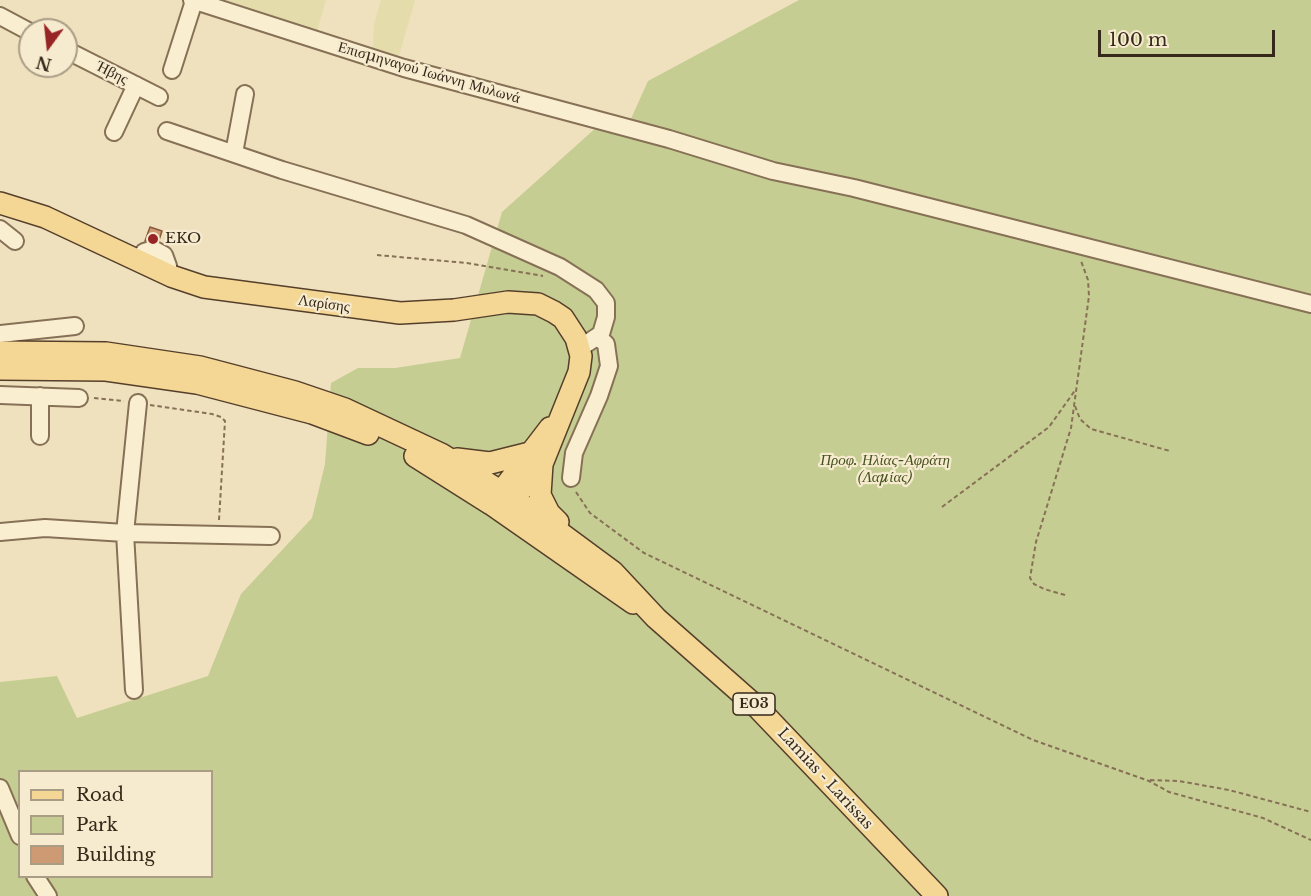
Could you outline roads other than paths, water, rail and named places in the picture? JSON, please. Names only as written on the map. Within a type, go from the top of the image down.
[{"type":"main road","name":"Λαρίσης","points":[[0,203],[45,217],[177,278],[204,287],[400,313],[454,310],[508,302],[538,304],[563,318],[580,348]]},
{"type":"main road","points":[[502,502],[536,459],[565,409],[579,372],[580,348]]},
{"type":"main road","points":[[0,352],[106,353],[200,367],[345,409],[441,454],[461,460],[482,463],[536,459]]},
{"type":"main road","points":[[0,369],[89,370],[149,375],[196,383],[312,413],[408,452],[574,541]]},
{"type":"main road","points":[[441,454],[502,502]]},
{"type":"main road","name":"ΕΟ3","points":[[536,459],[542,501],[574,541]]},
{"type":"main road","name":"Lamias - Larissas","points":[[502,502],[603,585],[656,618]]},
{"type":"main road","name":"Lamias - Larissas","points":[[574,541],[613,572],[656,618],[758,708],[937,896]]},
{"type":"street","points":[[172,70],[193,1]]},
{"type":"street","name":"Επισμηναγού Ιωάννη Μυλωνά","points":[[193,1],[404,68],[669,139],[773,171],[854,188],[1311,304]]},
{"type":"street","points":[[0,16],[18,26]]},
{"type":"street","name":"Ήβης","points":[[78,56],[159,97]]},
{"type":"street","points":[[114,132],[136,85]]},
{"type":"street","points":[[234,153],[245,94]]},
{"type":"street","points":[[167,131],[466,225],[560,267],[603,297],[606,303],[606,317],[598,337],[580,348]]},
{"type":"street","points":[[0,229],[15,241]]},
{"type":"street","points":[[144,252],[153,249],[164,255],[168,266]]},
{"type":"street","points":[[0,334],[75,326]]},
{"type":"street","points":[[571,478],[574,453],[600,396],[609,366],[606,344],[598,337]]},
{"type":"street","points":[[0,394],[79,398]]},
{"type":"street","points":[[40,396],[40,436]]},
{"type":"street","points":[[134,690],[125,533],[138,403]]},
{"type":"street","points":[[0,532],[23,528],[271,536]]},
{"type":"street","points":[[0,788],[18,831]]},
{"type":"street","points":[[36,878],[48,896]]},
{"type":"place","name":"EKO","points":[[153,239]]},
{"type":"park label","name":"Προφ. Ηλίας-Αφράτη (Λαμίας)","points":[[885,470]]}]
